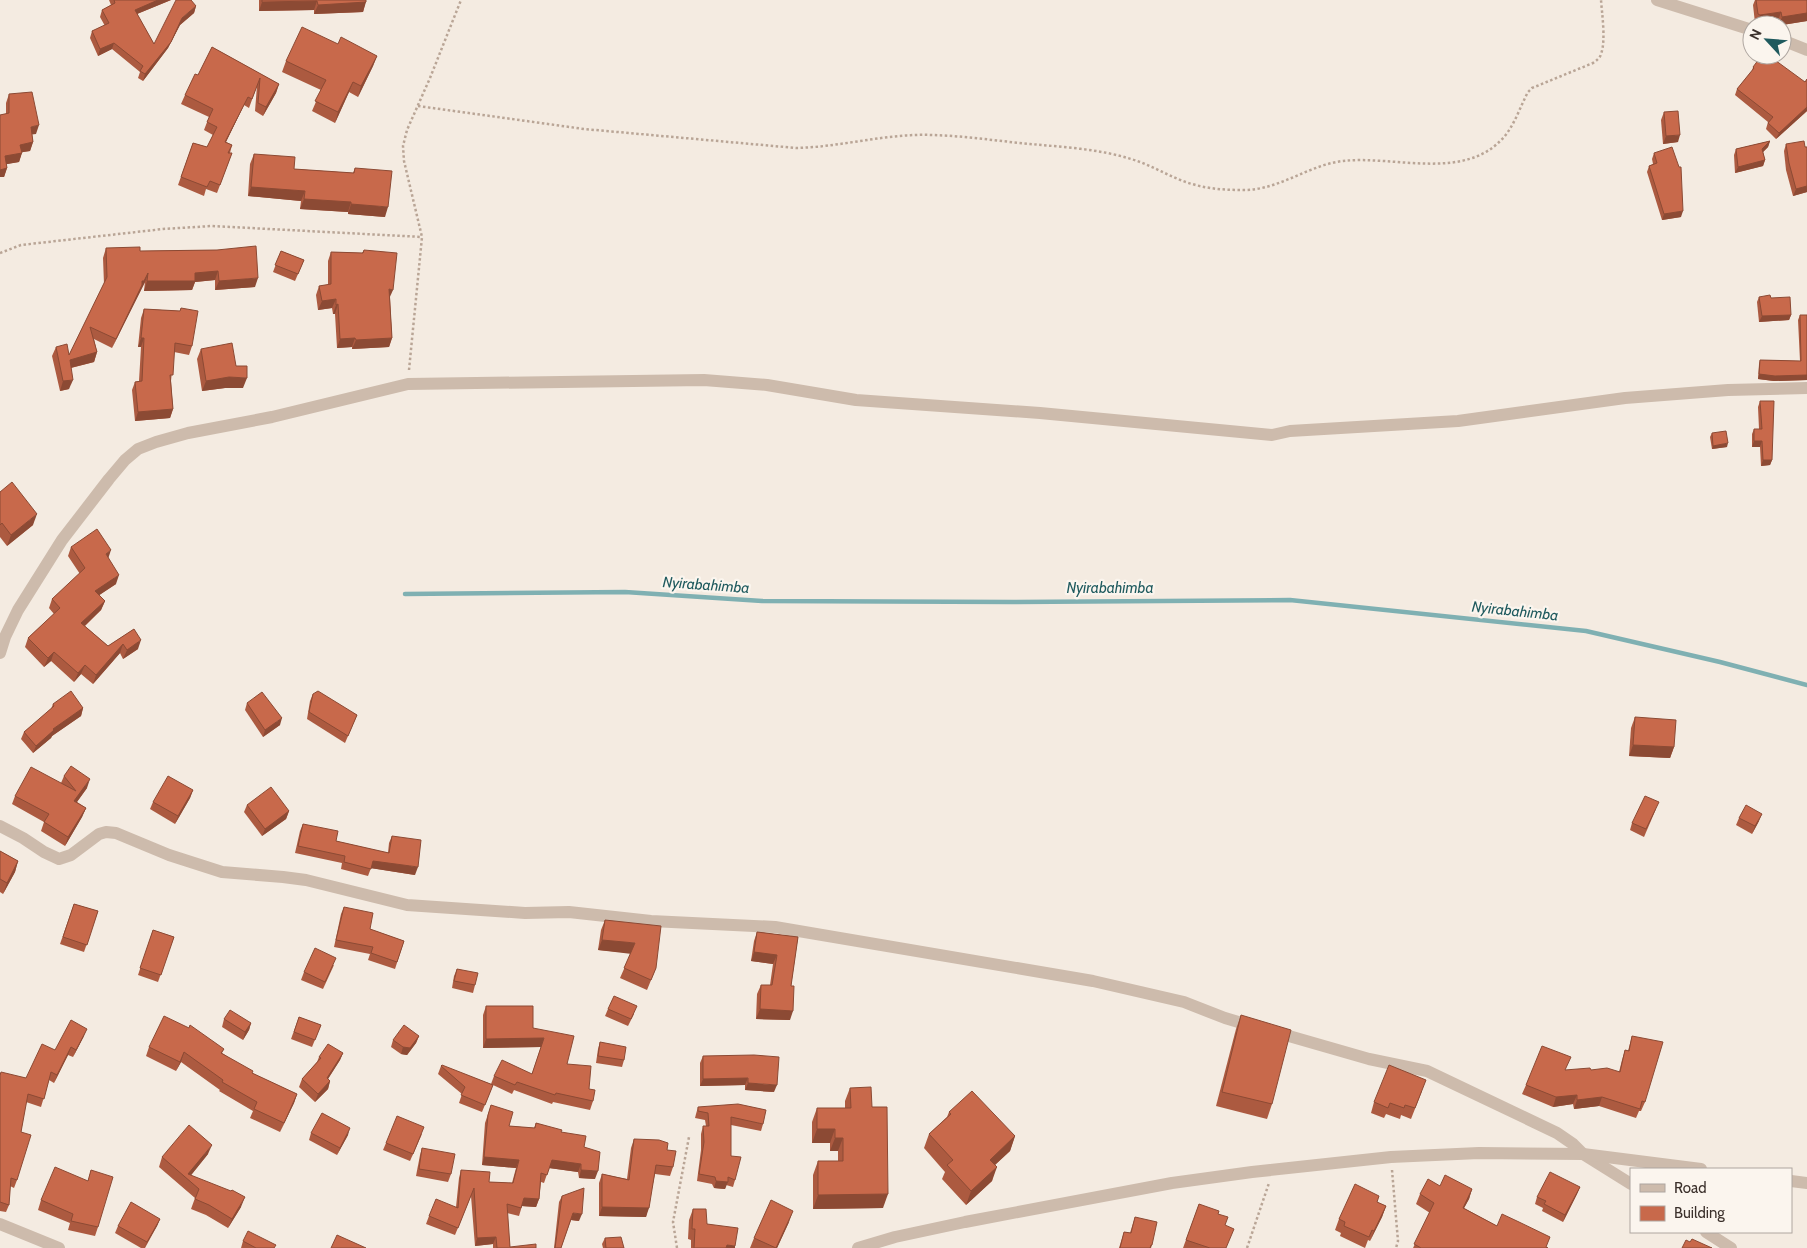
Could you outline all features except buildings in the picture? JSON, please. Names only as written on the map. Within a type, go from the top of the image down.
[{"type":"street","points":[[1657,0],[1742,27]]},
{"type":"street","points":[[1792,44],[1807,50]]},
{"type":"street","points":[[0,653],[5,637],[18,610],[62,540],[109,479],[125,460],[138,449],[156,442],[188,434],[272,417],[408,384],[704,380],[767,385],[856,400],[1040,413],[1272,434],[1290,431],[1458,421],[1625,398],[1728,390],[1807,388]]},
{"type":"street","points":[[0,826],[59,859],[71,855],[90,839],[106,832],[116,833],[169,855],[222,872],[284,876],[407,905],[525,912],[569,912],[651,922],[775,927],[1127,988],[1184,1002],[1225,1018],[1369,1059],[1427,1071],[1556,1133],[1574,1144],[1583,1154],[1630,1183]]},
{"type":"street","points":[[858,1248],[895,1237],[965,1222],[1172,1183],[1391,1158],[1478,1153],[1583,1154],[1693,1168]]},
{"type":"street","points":[[1792,1181],[1807,1183]]},
{"type":"street","points":[[0,1224],[59,1248]]},
{"type":"street","points":[[1708,1233],[1731,1248]]},
{"type":"path","points":[[408,384],[422,237],[404,160],[404,146],[407,130],[461,0]]},
{"type":"path","points":[[418,106],[584,129],[796,148],[818,148],[899,136],[932,135],[1054,146],[1100,152],[1131,159],[1191,184],[1214,189],[1246,190],[1278,184],[1315,168],[1343,161],[1433,164],[1476,158],[1492,150],[1505,135],[1532,88],[1593,63],[1599,58],[1602,52],[1601,0]]},
{"type":"path","points":[[0,253],[21,245],[212,226],[422,237]]},
{"type":"path","points":[[677,1248],[673,1222],[689,1137]]},
{"type":"path","points":[[1391,1158],[1397,1218],[1398,1241],[1396,1248]]},
{"type":"path","points":[[1247,1248],[1273,1170]]},
{"type":"waterway","name":"Nyirabahimba","points":[[405,594],[625,592],[762,601],[1290,600],[1586,631],[1720,662],[1807,685]]}]
